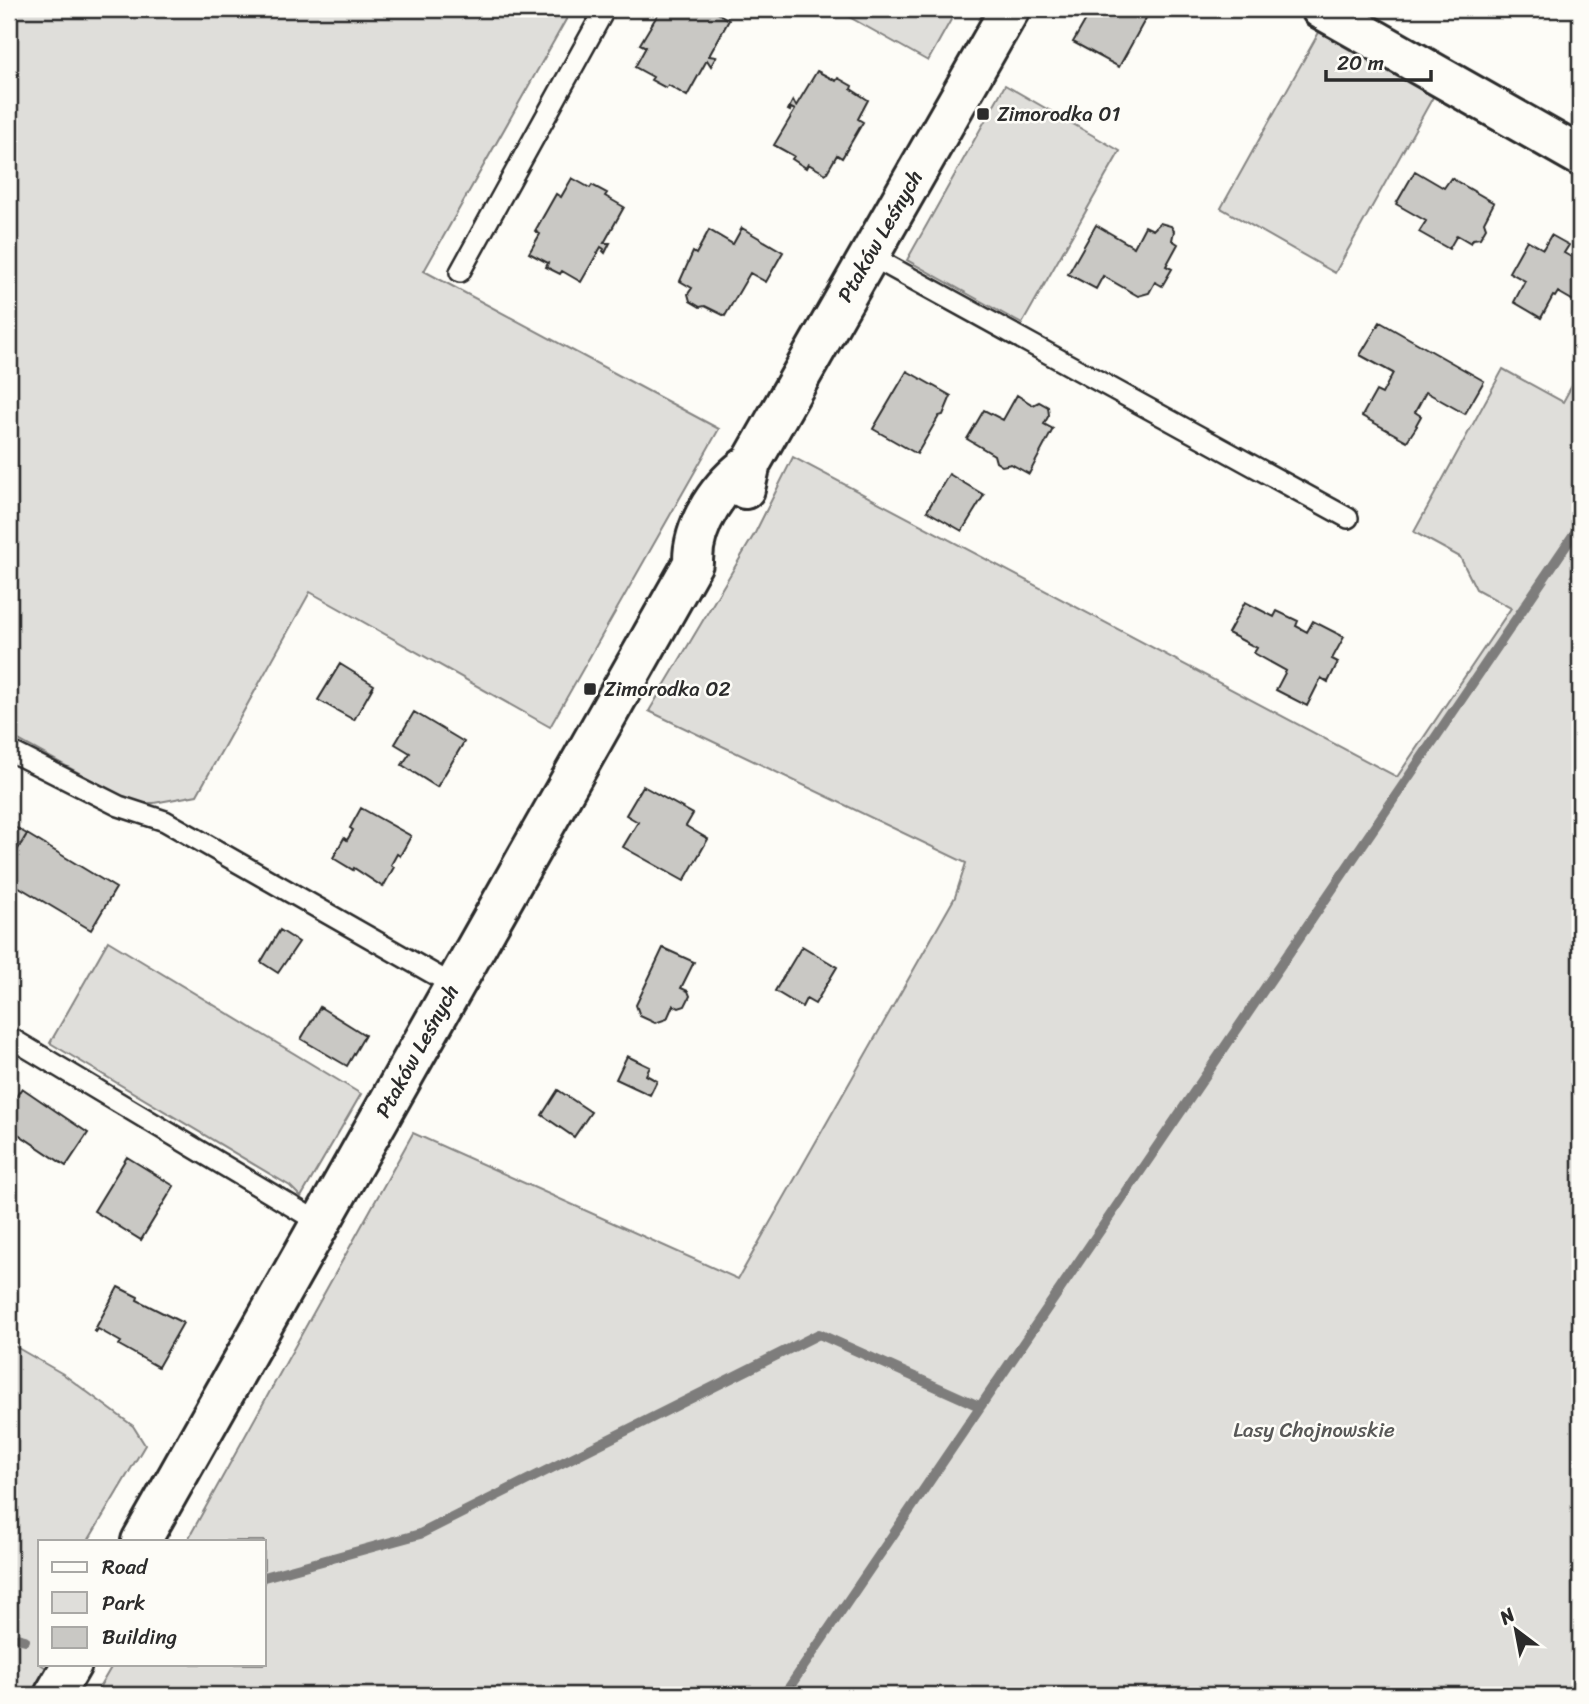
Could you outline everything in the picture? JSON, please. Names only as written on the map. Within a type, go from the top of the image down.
[{"type":"street","name":"Ptaków Leśnych","points":[[142,1540],[693,563],[708,555],[719,543],[741,502],[751,463],[1010,9]]},
{"type":"street","points":[[1321,9],[1580,156]]},
{"type":"street","points":[[54,1695],[71,1666]]},
{"type":"lane","points":[[460,272],[605,9]]},
{"type":"lane","points":[[869,255],[1348,518]]},
{"type":"lane","points":[[16,754],[119,806],[165,821],[453,985]]},
{"type":"lane","points":[[9,1037],[320,1223]]},
{"type":"green space","points":[[9,9],[572,9],[424,271],[719,429],[550,727],[310,592],[197,795],[154,803],[134,803],[9,735]]},
{"type":"green space","points":[[835,9],[957,9],[928,61]]},
{"type":"green space","points":[[1323,25],[1437,90],[1335,273],[1221,208]]},
{"type":"green space","points":[[1005,85],[1120,151],[1022,324],[907,260]]},
{"type":"green space","name":"Lasy Chojnowskie","points":[[1503,369],[1563,402],[1580,371],[1580,562],[1571,576],[1580,576],[1580,1695],[95,1695],[112,1666],[266,1666],[266,1540],[188,1540],[413,1133],[738,1279],[955,897],[966,863],[649,711],[755,533],[793,457],[1397,777],[1511,608],[1476,589],[1460,557],[1414,532]]},
{"type":"green space","points":[[108,941],[361,1094],[301,1197],[290,1186],[50,1043]]},
{"type":"green space","points":[[9,1343],[63,1374],[133,1426],[145,1445],[89,1540],[38,1540],[38,1666],[50,1670],[36,1695],[9,1695]]},
{"type":"building","points":[[661,9],[711,9],[729,20],[709,56],[716,57],[711,66],[707,60],[687,96],[668,85],[666,88],[651,80],[653,77],[635,67],[646,47],[640,44]]},
{"type":"building","points":[[1092,9],[1151,9],[1119,67],[1073,42]]},
{"type":"building","points":[[817,71],[836,81],[838,78],[868,100],[858,119],[863,122],[842,158],[837,155],[826,174],[808,164],[806,168],[792,159],[794,156],[774,145],[795,110],[788,110],[793,100],[796,106]]},
{"type":"building","points":[[1415,171],[1444,188],[1451,178],[1494,203],[1484,222],[1486,228],[1480,238],[1473,239],[1471,243],[1457,235],[1449,249],[1419,232],[1426,221],[1396,204]]},
{"type":"building","points":[[572,178],[590,188],[592,185],[607,193],[605,196],[624,207],[604,243],[610,243],[605,253],[601,247],[581,282],[562,271],[560,274],[546,267],[548,263],[529,253],[540,234],[535,231],[556,194],[561,197]]},
{"type":"building","points":[[1160,223],[1171,226],[1174,231],[1172,240],[1178,244],[1166,266],[1172,269],[1162,286],[1155,282],[1149,293],[1138,296],[1103,276],[1096,289],[1068,274],[1096,225],[1134,247],[1145,226],[1153,230]]},
{"type":"building","points":[[742,228],[783,252],[766,282],[750,273],[725,316],[690,301],[688,294],[692,288],[680,281],[693,252],[696,254],[709,230],[733,244]]},
{"type":"building","points":[[1551,235],[1569,245],[1564,253],[1580,262],[1580,295],[1578,299],[1572,300],[1558,292],[1541,318],[1514,302],[1525,281],[1509,272],[1527,240],[1543,249]]},
{"type":"building","points":[[1380,322],[1484,381],[1465,414],[1426,392],[1415,412],[1421,416],[1407,441],[1362,416],[1376,391],[1382,394],[1393,373],[1360,355]]},
{"type":"building","points":[[907,371],[951,396],[943,415],[939,416],[917,454],[873,429]]},
{"type":"building","points":[[1017,395],[1033,405],[1039,402],[1048,407],[1049,415],[1044,424],[1053,429],[1029,474],[1011,464],[1002,466],[996,462],[994,455],[967,439],[984,410],[1003,420]]},
{"type":"building","points":[[949,474],[984,495],[962,531],[927,511]]},
{"type":"building","points":[[1245,602],[1274,617],[1277,611],[1298,621],[1296,626],[1307,632],[1313,621],[1344,637],[1332,659],[1338,662],[1328,682],[1321,678],[1307,706],[1276,690],[1286,671],[1254,653],[1257,648],[1228,633]]},
{"type":"building","points":[[340,664],[374,685],[354,720],[318,700]]},
{"type":"building","points":[[414,712],[464,742],[437,787],[402,765],[410,753],[395,744]]},
{"type":"building","points":[[643,786],[693,814],[686,826],[708,839],[684,881],[623,847],[638,822],[626,815]]},
{"type":"building","points":[[361,808],[411,836],[400,856],[397,854],[391,865],[394,867],[383,887],[333,858],[344,838],[347,840],[353,830],[350,828]]},
{"type":"building","points":[[9,824],[27,834],[9,864]]},
{"type":"building","points":[[27,834],[116,888],[91,930],[9,881],[9,864]]},
{"type":"building","points":[[280,930],[299,942],[278,973],[261,962]]},
{"type":"building","points":[[802,946],[837,967],[815,1004],[806,999],[802,1007],[775,991]]},
{"type":"building","points":[[663,948],[694,962],[681,988],[688,991],[690,996],[685,1006],[679,1008],[673,1005],[667,1019],[655,1023],[640,1016],[636,1005]]},
{"type":"building","points":[[320,1007],[365,1035],[347,1066],[301,1039]]},
{"type":"building","points":[[627,1056],[650,1067],[646,1075],[657,1081],[650,1095],[616,1079]]},
{"type":"building","points":[[22,1088],[88,1133],[66,1166],[15,1132],[9,1141],[9,1107]]},
{"type":"building","points":[[558,1090],[591,1112],[574,1137],[542,1115]]},
{"type":"building","points":[[127,1157],[174,1186],[141,1240],[94,1211]]},
{"type":"building","points":[[118,1287],[138,1297],[137,1300],[183,1323],[158,1367],[119,1345],[121,1342],[98,1329],[94,1331]]},
{"type":"waterway","points":[[784,1695],[1580,525]]},
{"type":"waterway","points":[[266,1576],[420,1534],[819,1334],[979,1406]]},
{"type":"waterway","points":[[9,1636],[25,1640]]},
{"type":"place","name":"Zimorodka 01","points":[[983,114]]},
{"type":"place","name":"Zimorodka 02","points":[[590,689]]}]
